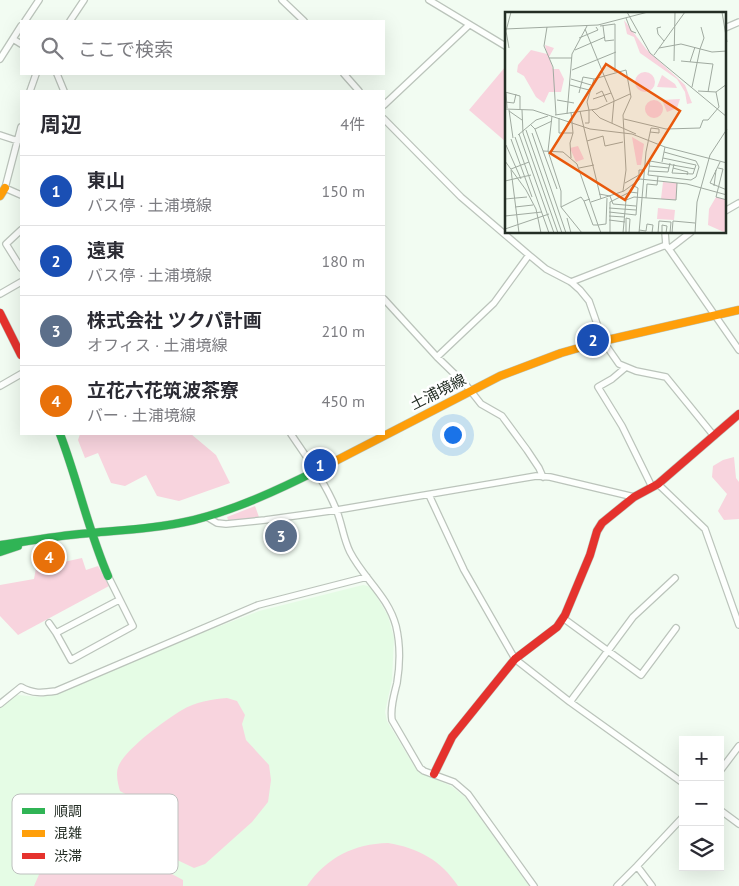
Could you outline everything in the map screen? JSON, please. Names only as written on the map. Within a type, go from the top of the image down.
[{"type":"main road","points":[[0,196],[5,188]]},
{"type":"main road","name":"土浦境線","points":[[385,435],[470,390],[530,364],[603,341],[739,310]]},
{"type":"main road","points":[[0,313],[20,353]]},
{"type":"main road","points":[[434,774],[452,737],[515,659],[556,627],[563,618],[590,555],[597,531],[602,523],[634,497],[655,485],[739,414]]},
{"type":"main road","points":[[60,435],[74,472],[90,533],[108,576]]},
{"type":"main road","name":"土浦境線","points":[[90,533],[130,531],[207,517],[257,499],[384,435]]},
{"type":"main road","points":[[0,545],[90,533]]},
{"type":"main road","points":[[0,552],[34,539]]},
{"type":"street","points":[[26,20],[39,0]]},
{"type":"street","points":[[71,20],[84,0]]},
{"type":"street","points":[[282,0],[303,20]]},
{"type":"street","points":[[429,0],[505,46]]},
{"type":"street","points":[[726,28],[739,22]]},
{"type":"street","points":[[385,104],[469,25]]},
{"type":"street","points":[[0,59],[20,28]]},
{"type":"street","points":[[13,39],[20,43]]},
{"type":"street","points":[[30,90],[36,75]]},
{"type":"street","points":[[57,75],[64,90]]},
{"type":"street","points":[[345,75],[358,90]]},
{"type":"street","points":[[385,120],[461,197],[546,269],[571,282],[580,290],[589,301],[603,341],[619,364],[625,368],[666,377],[714,436]]},
{"type":"street","points":[[20,132],[5,188],[20,195]]},
{"type":"street","points":[[0,135],[18,141]]},
{"type":"street","points":[[726,210],[739,203]]},
{"type":"street","points":[[20,231],[6,244],[20,266]]},
{"type":"street","points":[[665,234],[668,247],[739,350]]},
{"type":"street","points":[[571,282],[668,247],[688,234]]},
{"type":"street","points":[[437,357],[494,303],[529,255]]},
{"type":"street","points":[[0,294],[20,283]]},
{"type":"street","points":[[385,300],[481,404],[502,416],[528,450],[543,476]]},
{"type":"street","points":[[625,368],[612,379],[598,387],[655,485],[705,528],[739,625]]},
{"type":"street","points":[[0,386],[20,375]]},
{"type":"street","points":[[292,435],[316,471],[337,510],[350,553],[386,601],[396,626],[399,646],[397,680],[390,712],[392,720],[416,763],[424,771],[454,782],[468,794],[534,886]]},
{"type":"street","points":[[207,517],[217,523],[226,524],[265,520],[543,476],[634,497]]},
{"type":"street","points":[[429,495],[464,570],[515,659],[570,702],[680,781]]},
{"type":"street","points":[[49,623],[71,660],[133,626],[108,576]]},
{"type":"street","points":[[0,704],[21,687],[29,692],[56,691],[258,606],[367,577]]},
{"type":"street","points":[[570,702],[633,617],[675,578]]},
{"type":"street","points":[[56,633],[119,600]]},
{"type":"street","points":[[563,618],[641,674],[676,628]]},
{"type":"street","points":[[724,766],[739,746]]},
{"type":"street","points":[[724,813],[739,824]]},
{"type":"street","points":[[617,886],[679,821]]},
{"type":"street","points":[[637,866],[652,886]]},
{"type":"shaded area","points":[[505,67],[505,141],[469,110]]},
{"type":"shaded area","points":[[80,435],[192,435],[216,455],[230,483],[179,501],[157,496],[146,475],[125,486],[111,483],[98,453],[85,458],[78,440]]},
{"type":"shaded area","points":[[734,457],[736,478],[739,482],[739,519],[724,520],[718,511],[727,494],[712,477],[713,466],[723,460]]},
{"type":"shaded area","points":[[255,506],[259,517],[229,522],[227,517]]},
{"type":"shaded area","points":[[82,558],[86,570],[98,566],[109,586],[18,635],[0,616],[0,585],[34,579],[36,568]]},
{"type":"shaded area","points":[[363,585],[373,590],[388,616],[394,638],[392,680],[385,712],[387,721],[414,766],[421,773],[451,786],[465,797],[529,886],[0,886],[0,708],[17,695],[41,697],[55,694],[160,649],[259,611]]},
{"type":"shaded area","points":[[227,698],[237,701],[245,715],[242,724],[246,740],[269,765],[271,780],[268,802],[252,822],[205,864],[194,868],[178,860],[178,794],[125,794],[120,791],[117,771],[123,758],[157,727],[187,707],[210,700]]},
{"type":"shaded area","points":[[388,843],[409,848],[428,857],[444,869],[458,886],[307,886],[323,867],[342,854],[364,846]]},
{"type":"shaded area","points":[[39,874],[172,874],[183,880],[183,886],[34,886]]},
{"type":"traffic: fast","points":[[60,435],[108,576]]},
{"type":"traffic: fast","points":[[0,545],[68,535],[156,527],[194,520],[257,498],[318,470]]},
{"type":"traffic: fast","points":[[0,552],[18,546]]},
{"type":"traffic: slow","points":[[0,196],[5,188]]},
{"type":"traffic: slow","points":[[318,470],[500,376],[561,353],[603,341],[739,310]]},
{"type":"traffic: jam","points":[[0,313],[20,353]]},
{"type":"traffic: jam","points":[[434,774],[452,737],[515,659],[557,627],[565,615],[590,555],[597,531],[602,523],[634,497],[658,484],[739,414]]},
{"type":"place","name":"遠東","points":[[593,340]]},
{"type":"place","name":"東山","points":[[320,465]]},
{"type":"place","name":"株式会社 ツクバ計画","points":[[281,536]]},
{"type":"place","name":"立花六花筑波茶寮","points":[[49,557]]}]
